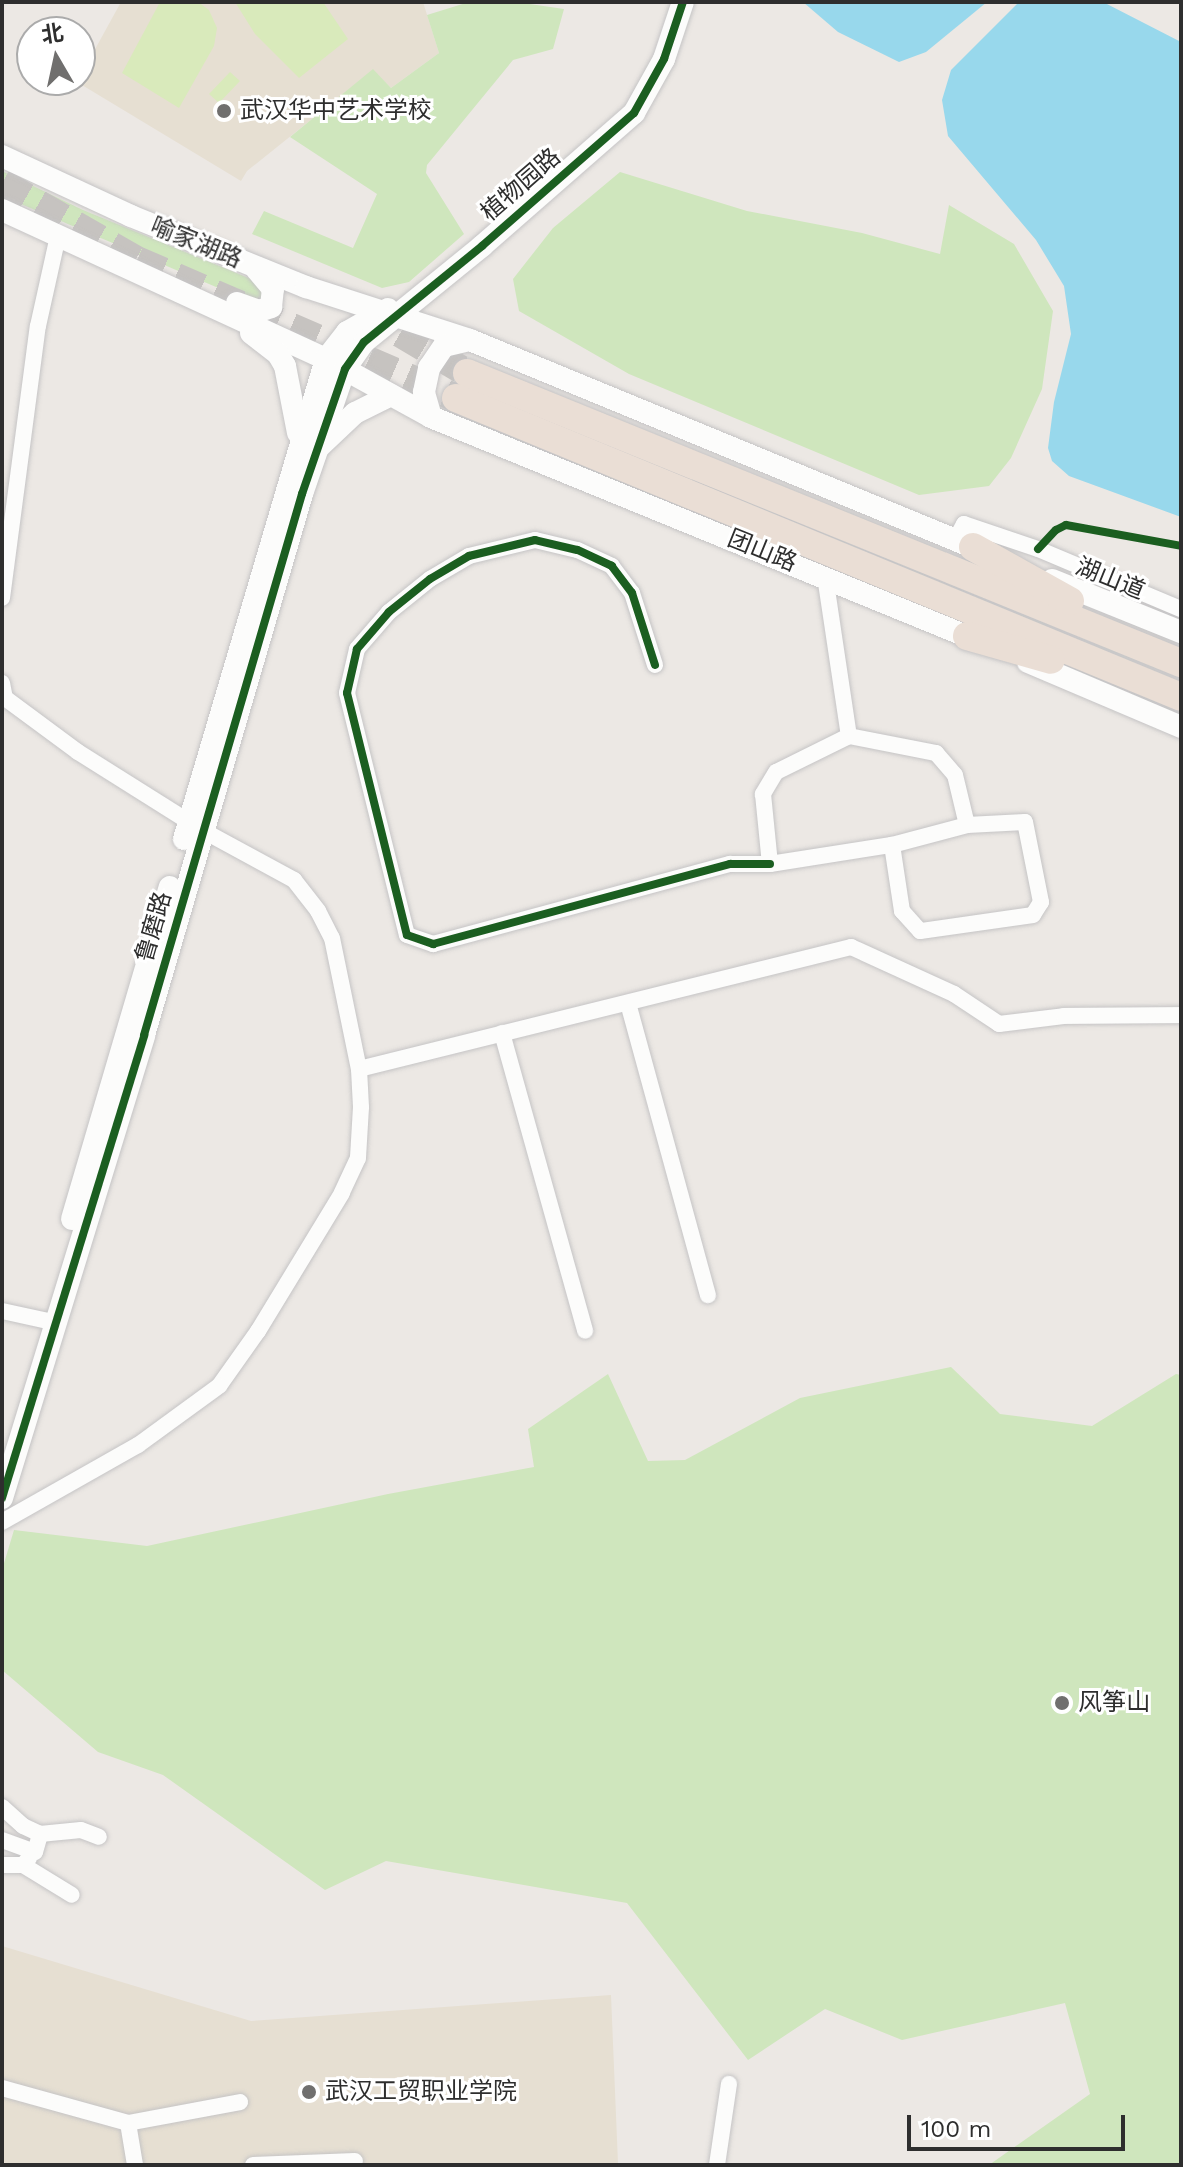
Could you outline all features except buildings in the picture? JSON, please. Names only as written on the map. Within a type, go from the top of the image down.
[{"type":"highway","name":"团山路","points":[[1180,696],[461,386],[1181,663]]},
{"type":"highway","points":[[965,543],[1068,601],[1181,649]]},
{"type":"highway","points":[[967,636],[1180,696]]},
{"type":"main road","name":"植物园路","points":[[336,364],[359,347],[389,314],[425,292],[634,113],[664,59],[683,2]]},
{"type":"main road","name":"喻家湖路","points":[[2,156],[249,265],[389,314]]},
{"type":"main road","name":"喻家湖路","points":[[2,210],[200,298],[336,364]]},
{"type":"main road","points":[[249,265],[273,289],[274,302],[268,310],[259,311],[214,294],[200,298],[206,311],[250,332],[278,354],[289,376],[308,447],[355,413],[391,395]]},
{"type":"main road","points":[[389,314],[470,340],[1181,632]]},
{"type":"main road","points":[[431,417],[424,392],[429,368],[444,346],[470,340]]},
{"type":"main road","name":"团山路","points":[[336,364],[431,417],[825,576],[1181,727]]},
{"type":"main road","name":"鲁磨路","points":[[2,1498],[49,1321],[308,447],[336,364]]},
{"type":"main road","name":"鲁磨路","points":[[2,1459],[49,1321]]},
{"type":"street","points":[[2,598],[38,326],[58,236]]},
{"type":"street","name":"湖山道","points":[[965,543],[964,524],[1038,549],[1181,609]]},
{"type":"street","points":[[655,665],[632,593],[612,566],[577,550],[535,540],[469,556],[430,579],[389,612],[357,649],[347,693],[407,935],[433,944],[730,864],[770,864],[892,845],[967,825],[1025,822],[1041,902],[1033,915],[920,931],[902,911],[892,845]]},
{"type":"street","points":[[825,576],[849,736]]},
{"type":"street","points":[[2,1522],[138,1445],[219,1386],[258,1331],[335,1206],[358,1158],[359,1069],[332,938],[318,911],[294,880],[196,826],[78,752],[3,695]]},
{"type":"street","points":[[770,864],[763,794],[776,772],[849,736],[936,753],[955,775],[967,825]]},
{"type":"street","points":[[359,1069],[851,947],[954,994],[999,1024],[1064,1016],[1181,1015]]},
{"type":"street","points":[[628,1003],[708,1295]]},
{"type":"street","points":[[502,1033],[585,1331]]},
{"type":"street","points":[[2,1311],[49,1321]]},
{"type":"street","points":[[2,1807],[23,1826],[40,1834],[81,1830],[99,1837]]},
{"type":"street","points":[[23,1865],[35,1852],[40,1834]]},
{"type":"street","points":[[2,1840],[35,1852]]},
{"type":"street","points":[[2,1865],[23,1865],[72,1895]]},
{"type":"street","points":[[717,2165],[729,2084]]},
{"type":"street","points":[[2,2088],[128,2123],[240,2102]]},
{"type":"street","points":[[128,2123],[135,2165]]},
{"type":"street","points":[[253,2165],[355,2161]]},
{"type":"shaded area","name":"武汉华中艺术学校","points":[[121,2],[423,2],[439,53],[391,88],[373,70],[247,171],[241,181],[96,93],[96,47]]},
{"type":"shaded area","name":"武汉工贸职业学院","points":[[2,1946],[251,2021],[611,1995],[618,2163],[2,2165]]},
{"type":"green space","points":[[160,2],[198,2],[209,10],[217,28],[214,46],[179,108],[122,73]]},
{"type":"green space","points":[[235,2],[323,2],[348,39],[299,78],[255,34]]},
{"type":"green space","points":[[469,2],[516,2],[564,9],[553,49],[513,60],[427,165],[426,173],[464,234],[409,282],[382,288],[252,234],[264,211],[353,248],[377,194],[290,137],[373,69],[391,88],[439,53],[427,15]]},
{"type":"green space","points":[[230,72],[240,81],[219,103],[209,94]]},
{"type":"green space","points":[[2,171],[83,210],[261,283],[265,295],[256,304],[2,196]]},
{"type":"green space","points":[[620,172],[747,211],[862,233],[940,254],[949,205],[1014,244],[1053,311],[1042,389],[1011,458],[989,486],[919,495],[629,374],[519,311],[513,279],[553,228]]},
{"type":"green space","points":[[951,1367],[1000,1414],[1092,1426],[1176,1374],[1181,1375],[1181,2165],[989,2165],[1090,2094],[1065,2003],[902,2040],[825,2009],[748,2060],[627,1903],[386,1861],[325,1890],[163,1775],[98,1752],[2,1670],[2,1570],[14,1530],[147,1546],[388,1494],[534,1467],[528,1429],[608,1374],[648,1461],[685,1460],[800,1398]]},
{"type":"water","points":[[803,2],[987,2],[926,52],[899,62],[838,32]]},
{"type":"water","points":[[1019,2],[1103,2],[1181,42],[1181,517],[1069,476],[1052,461],[1048,448],[1054,402],[1071,334],[1064,286],[1036,240],[948,136],[942,100],[951,70]]},
{"type":"tunnel","points":[[2,183],[137,260],[456,398]]},
{"type":"tunnel","points":[[364,312],[467,373]]},
{"type":"cycle path","points":[[2,1498],[144,1035],[302,494],[345,369],[364,342],[482,246],[634,113],[664,59],[683,2]]},
{"type":"cycle path","points":[[1038,549],[1056,530],[1066,525],[1181,546]]},
{"type":"cycle path","points":[[655,665],[632,593],[612,566],[577,550],[535,540],[469,556],[430,579],[389,612],[357,649],[347,693],[407,935],[433,944],[730,864],[770,864]]},
{"type":"place","name":"武汉华中艺术学校","points":[[224,111]]},
{"type":"place","name":"风筝山","points":[[1062,1703]]},
{"type":"place","name":"武汉工贸职业学院","points":[[309,2092]]}]
